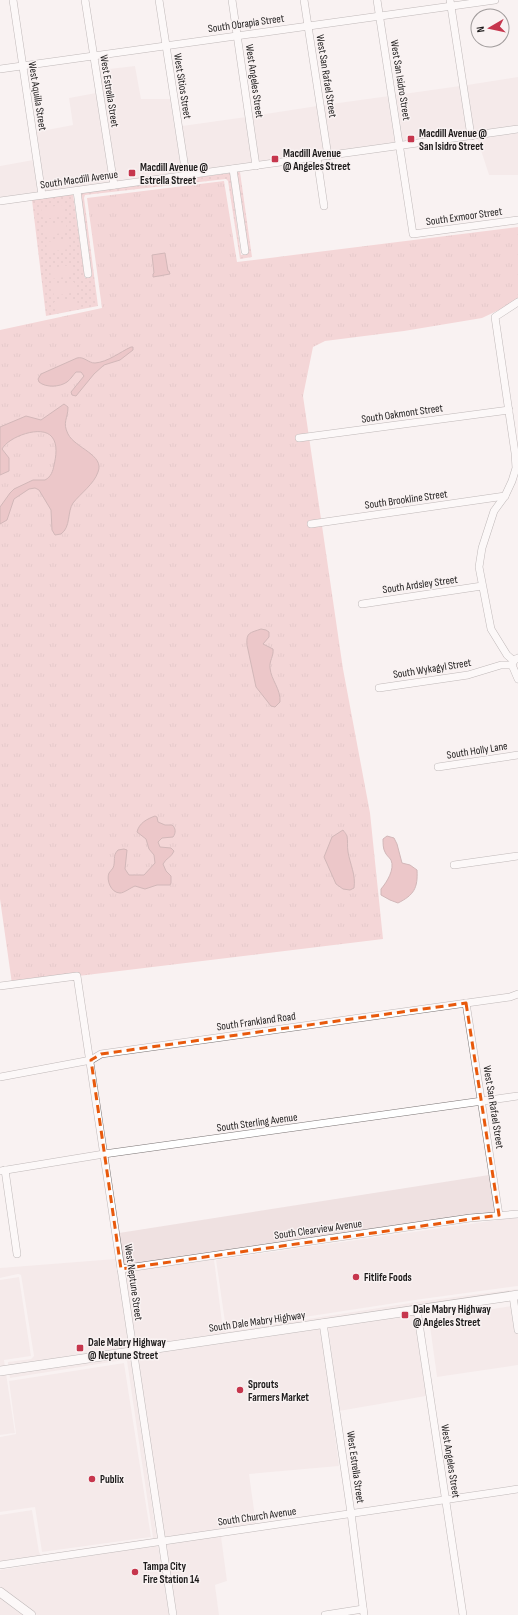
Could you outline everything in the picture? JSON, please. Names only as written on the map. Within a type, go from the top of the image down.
[{"type":"main road","name":"South Dale Mabry Highway","points":[[0,1371],[515,1295]]},
{"type":"main road","points":[[0,1592],[31,1615]]},
{"type":"street","name":"West Aquilla Street","points":[[13,0],[42,195]]},
{"type":"street","name":"West Estrella Street","points":[[85,0],[114,185]]},
{"type":"street","name":"West Sitios Street","points":[[159,0],[186,175]]},
{"type":"street","name":"West Angeles Street","points":[[232,0],[256,166]]},
{"type":"street","name":"West San Rafael Street","points":[[304,0],[328,156]]},
{"type":"street","name":"West San Isidro Street","points":[[377,0],[413,234]]},
{"type":"street","name":"South Obrapia Street","points":[[0,69],[380,16],[451,3],[495,0]]},
{"type":"street","points":[[451,3],[471,136]]},
{"type":"street","name":"South Macdill Avenue","points":[[0,201],[518,129]]},
{"type":"street","points":[[317,158],[324,206]]},
{"type":"street","points":[[233,169],[245,251]]},
{"type":"street","points":[[77,191],[88,274]]},
{"type":"street","name":"South Exmoor Street","points":[[413,234],[518,220]]},
{"type":"street","points":[[518,302],[495,317],[517,453],[516,468],[505,496],[494,511],[482,548],[479,567],[492,629],[507,655],[515,661],[518,679]]},
{"type":"street","name":"South Oakmont Street","points":[[299,438],[509,410]]},
{"type":"street","name":"South Brookline Street","points":[[311,524],[505,496]]},
{"type":"street","name":"South Ardsley Street","points":[[362,604],[482,586]]},
{"type":"street","name":"South Wykagyl Street","points":[[379,688],[468,675],[515,661]]},
{"type":"street","name":"South Holly Lane","points":[[438,767],[518,755]]},
{"type":"street","points":[[454,864],[518,856]]},
{"type":"street","name":"West Neptune Street","points":[[0,986],[77,976],[91,1060],[173,1615]]},
{"type":"street","name":"South Frankland Road","points":[[0,1077],[91,1060],[101,1054],[510,997],[518,994]]},
{"type":"street","name":"West San Rafael Street","points":[[466,1003],[499,1215]]},
{"type":"street","name":"South Sterling Avenue","points":[[2,1171],[104,1154],[518,1096]]},
{"type":"street","points":[[2,1171],[17,1254]]},
{"type":"street","name":"South Clearview Avenue","points":[[121,1269],[499,1215],[518,1214]]},
{"type":"street","points":[[515,1295],[518,1330]]},
{"type":"street","name":"West Angeles Street","points":[[417,1310],[463,1615]]},
{"type":"street","name":"West Estrella Street","points":[[323,1323],[364,1612]]},
{"type":"street","name":"South Church Avenue","points":[[0,1565],[518,1489]]},
{"type":"street","points":[[325,1615],[364,1612]]},
{"type":"highlighted area","points":[[466,1003],[499,1215],[121,1269],[91,1060],[101,1054]]},
{"type":"shaded area","points":[[135,66],[141,99],[170,99],[182,173],[117,182],[100,70]]},
{"type":"shaded area","points":[[518,77],[518,126],[474,132],[467,85]]},
{"type":"shaded area","points":[[460,86],[467,133],[403,142],[396,95]]},
{"type":"shaded area","points":[[96,93],[110,183],[45,191],[36,132],[73,125],[69,98]]},
{"type":"shaded area","points":[[389,96],[396,143],[331,152],[324,105]]},
{"type":"shaded area","points":[[317,106],[324,154],[259,162],[253,116]]},
{"type":"shaded area","points":[[246,117],[252,163],[189,172],[182,126]]},
{"type":"shaded area","points":[[518,133],[518,175],[489,175],[477,138]]},
{"type":"shaded area","points":[[33,160],[38,192],[0,198],[0,166]]},
{"type":"shaded area","points":[[165,253],[168,271],[170,274],[153,277],[152,255]]},
{"type":"shaded area","points":[[133,347],[133,350],[120,360],[104,365],[94,374],[76,396],[72,395],[71,392],[84,376],[81,372],[76,372],[68,381],[61,385],[49,386],[39,382],[38,379],[41,374],[77,358],[82,358],[93,363],[100,362],[109,359]]},
{"type":"shaded area","points":[[64,404],[68,407],[65,423],[66,430],[72,439],[97,461],[99,466],[96,476],[73,503],[68,523],[61,534],[55,535],[52,530],[51,510],[39,490],[35,488],[29,489],[14,499],[7,520],[0,524],[0,507],[10,493],[14,489],[33,480],[45,480],[49,477],[53,469],[56,451],[54,440],[47,433],[33,432],[11,440],[2,449],[9,458],[9,471],[0,475],[0,427],[26,416],[41,420]]},
{"type":"shaded area","points":[[261,629],[269,632],[269,637],[263,644],[273,649],[270,668],[280,697],[280,702],[275,707],[271,706],[256,687],[247,645],[248,635]]},
{"type":"shaded area","points":[[155,816],[157,817],[158,822],[165,825],[172,825],[175,829],[173,837],[162,838],[158,842],[160,847],[171,848],[174,851],[163,864],[166,871],[171,876],[170,885],[157,885],[145,889],[135,886],[120,893],[114,891],[110,886],[108,876],[109,872],[113,868],[115,854],[118,850],[127,850],[125,869],[129,875],[144,875],[155,863],[154,855],[149,849],[146,839],[137,832],[141,824]]},
{"type":"shaded area","points":[[343,830],[347,836],[348,852],[354,879],[354,888],[350,890],[343,889],[336,884],[324,857],[332,837]]},
{"type":"shaded area","points":[[387,836],[394,838],[402,863],[410,865],[417,870],[417,882],[414,890],[408,897],[398,903],[381,895],[381,889],[388,879],[392,867],[391,860],[383,848],[383,839]]},
{"type":"shaded area","points":[[489,1175],[495,1212],[124,1265],[119,1233]]},
{"type":"shaded area","points":[[518,1217],[518,1286],[226,1329],[216,1260]]},
{"type":"shaded area","points":[[115,1253],[129,1349],[8,1367],[8,1362],[31,1359],[34,1356],[21,1275],[18,1274],[0,1278],[0,1268],[115,1259]]},
{"type":"shaded area","points":[[214,1259],[223,1330],[226,1332],[423,1301],[518,1289],[518,1292],[136,1348],[125,1272]]},
{"type":"shaded area","points":[[19,1277],[31,1356],[4,1360],[15,1433],[0,1435],[0,1280]]},
{"type":"shaded area","points":[[518,1305],[518,1365],[437,1377],[429,1319]]},
{"type":"shaded area","points":[[414,1313],[426,1396],[339,1411],[328,1326]]},
{"type":"shaded area","points":[[321,1327],[339,1466],[249,1474],[256,1524],[164,1538],[137,1354]]},
{"type":"shaded area","points":[[130,1355],[157,1539],[0,1563],[0,1515],[32,1510],[39,1552],[41,1555],[153,1538],[127,1361],[124,1360],[10,1378],[9,1373]]},
{"type":"shaded area","points":[[124,1363],[151,1537],[42,1552],[35,1507],[0,1512],[0,1437],[16,1434],[9,1381]]},
{"type":"shaded area","points":[[221,1536],[227,1581],[215,1585],[219,1615],[177,1615],[165,1544]]},
{"type":"shaded area","points":[[158,1545],[169,1615],[37,1615],[0,1588],[0,1570]]},
{"type":"shaded area","points":[[0,1597],[25,1615],[0,1615]]},
{"type":"green space","points":[[237,172],[240,172],[252,257],[240,259],[228,181],[226,179],[85,195],[84,198],[98,306],[46,316],[32,200],[73,194],[85,278],[92,276],[81,193],[230,173],[241,255],[248,254]]},
{"type":"green space","points":[[224,181],[237,262],[518,227],[518,301],[482,318],[404,331],[325,341],[313,347],[303,396],[343,669],[370,813],[383,939],[12,984],[0,899],[0,330],[102,308],[87,198]]},
{"type":"green space","points":[[63,205],[65,216],[43,219],[41,208]]},
{"type":"green space","points":[[66,222],[67,232],[45,236],[44,225]]},
{"type":"green space","points":[[68,239],[70,249],[47,252],[46,242]]},
{"type":"green space","points":[[72,265],[73,276],[51,279],[50,268]]},
{"type":"green space","points":[[74,282],[76,292],[54,296],[52,285]]},
{"type":"green space","points":[[77,299],[78,309],[56,312],[54,302]]},
{"type":"place","name":"Macdill Avenue @ San Isidro Street","points":[[411,139]]},
{"type":"place","name":"Macdill Avenue @ Angeles Street","points":[[275,159]]},
{"type":"place","name":"Macdill Avenue @ Estrella Street","points":[[132,173]]},
{"type":"place","name":"Fitlife Foods","points":[[356,1277]]},
{"type":"place","name":"Dale Mabry Highway @ Angeles Street","points":[[405,1315]]},
{"type":"place","name":"Dale Mabry Highway @ Neptune Street","points":[[80,1348]]},
{"type":"place","name":"Sprouts Farmers Market","points":[[240,1390]]},
{"type":"place","name":"Publix","points":[[92,1479]]},
{"type":"place","name":"Tampa City Fire Station 14","points":[[135,1572]]}]
